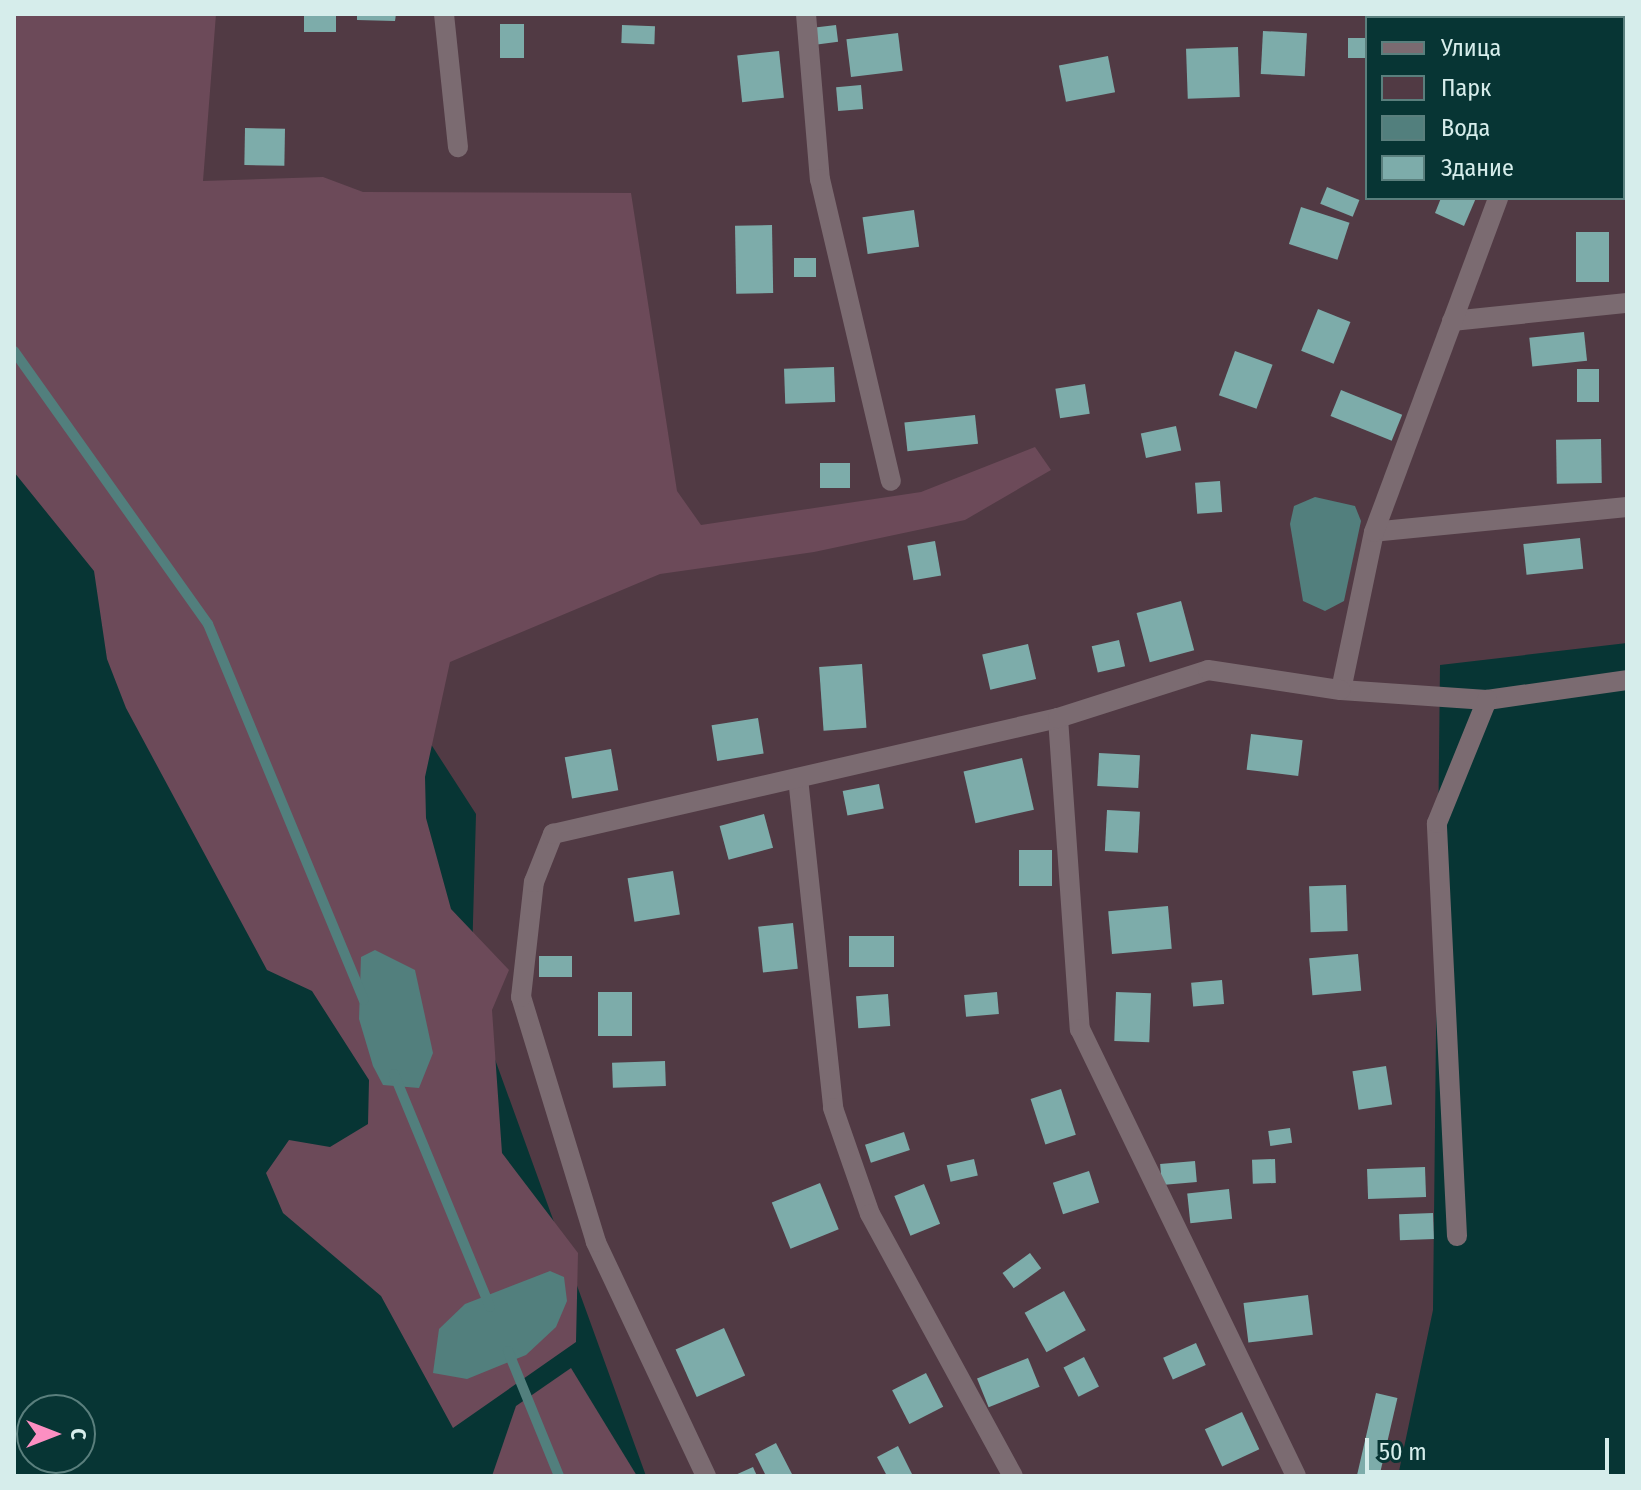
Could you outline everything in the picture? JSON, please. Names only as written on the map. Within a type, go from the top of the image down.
[{"type":"lane","points":[[444,14],[458,147]]},
{"type":"lane","points":[[806,14],[820,179],[891,481]]},
{"type":"lane","points":[[1341,690],[1374,532],[1497,200]]},
{"type":"lane","points":[[1452,321],[1627,303]]},
{"type":"lane","points":[[1374,532],[1627,507]]},
{"type":"lane","points":[[706,1476],[596,1242],[521,997],[534,882],[553,834],[1058,718],[1208,670],[1341,690],[1487,700],[1627,680]]},
{"type":"lane","points":[[1457,1236],[1437,823],[1487,700]]},
{"type":"lane","points":[[1058,718],[1080,1029],[1296,1476]]},
{"type":"lane","points":[[798,778],[833,1108],[870,1214],[1013,1476]]},
{"type":"green space","points":[[160,14],[1627,14],[1627,643],[1440,665],[1433,1310],[1398,1476],[646,1476],[471,993],[476,814],[122,265]]},
{"type":"shaded area","points":[[14,14],[216,14],[203,181],[323,177],[363,192],[631,193],[677,491],[701,525],[921,492],[1035,447],[1051,470],[965,520],[814,552],[660,574],[450,662],[425,777],[426,818],[451,909],[509,970],[492,1010],[502,1153],[578,1253],[576,1342],[453,1428],[381,1296],[283,1213],[266,1173],[289,1140],[330,1147],[368,1124],[369,1080],[312,991],[267,970],[126,708],[107,659],[94,571],[14,472]]},
{"type":"shaded area","points":[[571,1368],[637,1476],[492,1476],[516,1406]]},
{"type":"water","points":[[1315,497],[1355,506],[1361,521],[1344,601],[1325,611],[1303,601],[1290,524],[1294,506]]},
{"type":"water","points":[[375,950],[415,970],[433,1053],[419,1088],[383,1085],[373,1066],[359,1019],[361,957]]},
{"type":"water","points":[[550,1271],[564,1277],[567,1301],[556,1327],[526,1355],[467,1379],[433,1373],[439,1329],[465,1304]]},
{"type":"building","points":[[304,14],[336,14],[336,32],[304,32]]},
{"type":"building","points":[[357,14],[396,14],[395,21],[357,20]]},
{"type":"building","points":[[500,24],[524,24],[524,58],[500,58]]},
{"type":"building","points":[[622,25],[655,26],[654,44],[621,43]]},
{"type":"building","points":[[836,25],[838,42],[817,44],[815,28]]},
{"type":"building","points":[[1263,31],[1307,33],[1305,76],[1261,74]]},
{"type":"building","points":[[898,33],[903,71],[851,77],[846,39]]},
{"type":"building","points":[[1348,38],[1365,38],[1365,58],[1348,58]]},
{"type":"building","points":[[1238,47],[1240,97],[1188,99],[1186,49]]},
{"type":"building","points":[[779,51],[784,98],[742,102],[737,55]]},
{"type":"building","points":[[1108,56],[1115,92],[1066,102],[1059,66]]},
{"type":"building","points":[[861,85],[863,109],[838,111],[836,87]]},
{"type":"building","points":[[245,128],[285,129],[284,166],[244,165]]},
{"type":"building","points":[[1327,187],[1359,200],[1353,217],[1320,204]]},
{"type":"building","points":[[1440,200],[1475,200],[1464,226],[1435,213]]},
{"type":"building","points":[[1301,207],[1350,223],[1337,260],[1289,244]]},
{"type":"building","points":[[914,210],[919,247],[868,254],[863,217]]},
{"type":"building","points":[[772,225],[773,293],[736,294],[735,226]]},
{"type":"building","points":[[1576,232],[1609,232],[1609,282],[1576,282]]},
{"type":"building","points":[[794,258],[816,258],[816,277],[794,277]]},
{"type":"building","points":[[1318,309],[1350,322],[1334,364],[1301,351]]},
{"type":"building","points":[[1584,332],[1587,361],[1532,367],[1529,338]]},
{"type":"building","points":[[1235,351],[1273,365],[1257,409],[1219,395]]},
{"type":"building","points":[[834,367],[835,402],[785,404],[784,369]]},
{"type":"building","points":[[1577,369],[1599,369],[1599,402],[1577,402]]},
{"type":"building","points":[[1085,384],[1090,414],[1060,418],[1055,389]]},
{"type":"building","points":[[1341,390],[1402,415],[1392,441],[1331,416]]},
{"type":"building","points":[[975,415],[978,444],[907,451],[904,422]]},
{"type":"building","points":[[1176,426],[1181,450],[1146,458],[1141,433]]},
{"type":"building","points":[[1601,439],[1602,483],[1557,484],[1556,440]]},
{"type":"building","points":[[820,463],[850,463],[850,488],[820,488]]},
{"type":"building","points":[[1220,481],[1222,512],[1197,514],[1195,483]]},
{"type":"building","points":[[1580,538],[1583,569],[1527,575],[1523,544]]},
{"type":"building","points":[[935,541],[941,575],[914,580],[907,546]]},
{"type":"building","points":[[1181,601],[1194,650],[1150,662],[1137,613]]},
{"type":"building","points":[[1119,640],[1125,666],[1098,673],[1092,646]]},
{"type":"building","points":[[1028,644],[1036,679],[990,690],[982,655]]},
{"type":"building","points":[[862,664],[866,728],[824,731],[819,667]]},
{"type":"building","points":[[758,718],[764,754],[717,761],[712,725]]},
{"type":"building","points":[[1251,734],[1303,740],[1298,776],[1247,770]]},
{"type":"building","points":[[611,749],[618,790],[572,799],[565,757]]},
{"type":"building","points":[[1099,753],[1140,755],[1138,788],[1097,786]]},
{"type":"building","points":[[1022,758],[1034,810],[975,823],[964,771]]},
{"type":"building","points":[[879,784],[884,809],[847,816],[843,791]]},
{"type":"building","points":[[1107,810],[1140,812],[1138,853],[1105,851]]},
{"type":"building","points":[[764,814],[773,848],[729,860],[720,826]]},
{"type":"building","points":[[1019,850],[1052,850],[1052,886],[1019,886]]},
{"type":"building","points":[[673,871],[680,914],[634,922],[628,878]]},
{"type":"building","points":[[1346,885],[1348,931],[1311,932],[1309,886]]},
{"type":"building","points":[[1168,906],[1172,949],[1112,954],[1108,911]]},
{"type":"building","points":[[793,923],[798,969],[763,972],[758,927]]},
{"type":"building","points":[[849,936],[894,936],[894,967],[849,967]]},
{"type":"building","points":[[1358,954],[1361,991],[1312,995],[1309,958]]},
{"type":"building","points":[[539,956],[572,956],[572,977],[539,977]]},
{"type":"building","points":[[1222,980],[1224,1004],[1193,1007],[1191,983]]},
{"type":"building","points":[[598,992],[632,992],[632,1036],[598,1036]]},
{"type":"building","points":[[997,992],[999,1014],[966,1017],[964,995]]},
{"type":"building","points":[[1116,992],[1151,993],[1149,1042],[1114,1041]]},
{"type":"building","points":[[888,994],[890,1026],[858,1028],[856,996]]},
{"type":"building","points":[[665,1061],[666,1086],[613,1088],[612,1063]]},
{"type":"building","points":[[1386,1066],[1392,1105],[1359,1110],[1352,1071]]},
{"type":"building","points":[[1061,1089],[1076,1135],[1045,1145],[1031,1099]]},
{"type":"building","points":[[1290,1128],[1292,1143],[1270,1146],[1268,1131]]},
{"type":"building","points":[[904,1132],[910,1150],[871,1163],[865,1145]]},
{"type":"building","points":[[974,1159],[978,1176],[951,1182],[947,1165]]},
{"type":"building","points":[[1275,1159],[1276,1183],[1253,1184],[1252,1160]]},
{"type":"building","points":[[1195,1161],[1197,1182],[1162,1185],[1160,1164]]},
{"type":"building","points":[[1425,1167],[1426,1197],[1368,1199],[1367,1169]]},
{"type":"building","points":[[1089,1171],[1099,1202],[1063,1214],[1053,1183]]},
{"type":"building","points":[[820,1183],[839,1229],[791,1249],[772,1202]]},
{"type":"building","points":[[924,1184],[940,1224],[910,1236],[894,1196]]},
{"type":"building","points":[[1229,1189],[1232,1219],[1190,1223],[1187,1193]]},
{"type":"building","points":[[1433,1213],[1434,1239],[1400,1240],[1399,1214]]},
{"type":"building","points":[[1030,1253],[1041,1268],[1014,1288],[1002,1273]]},
{"type":"building","points":[[1064,1291],[1086,1330],[1046,1352],[1025,1313]]},
{"type":"building","points":[[1308,1295],[1313,1335],[1248,1343],[1243,1303]]},
{"type":"building","points":[[724,1328],[745,1376],[697,1397],[676,1350]]},
{"type":"building","points":[[1196,1343],[1206,1365],[1173,1380],[1163,1358]]},
{"type":"building","points":[[1084,1357],[1099,1386],[1078,1397],[1064,1367]]},
{"type":"building","points":[[1028,1358],[1040,1387],[989,1407],[977,1379]]},
{"type":"building","points":[[926,1373],[943,1407],[909,1424],[892,1390]]},
{"type":"building","points":[[1376,1393],[1397,1398],[1379,1476],[1357,1476]]},
{"type":"building","points":[[1242,1412],[1259,1449],[1222,1466],[1205,1429]]},
{"type":"building","points":[[776,1443],[793,1476],[766,1476],[755,1454]]},
{"type":"building","points":[[898,1446],[913,1476],[887,1476],[877,1457]]},
{"type":"building","points":[[753,1467],[757,1476],[733,1476]]},
{"type":"waterway","points":[[14,351],[208,624],[364,1000]]},
{"type":"waterway","points":[[394,1074],[490,1307]]},
{"type":"waterway","points":[[508,1351],[559,1476]]}]
